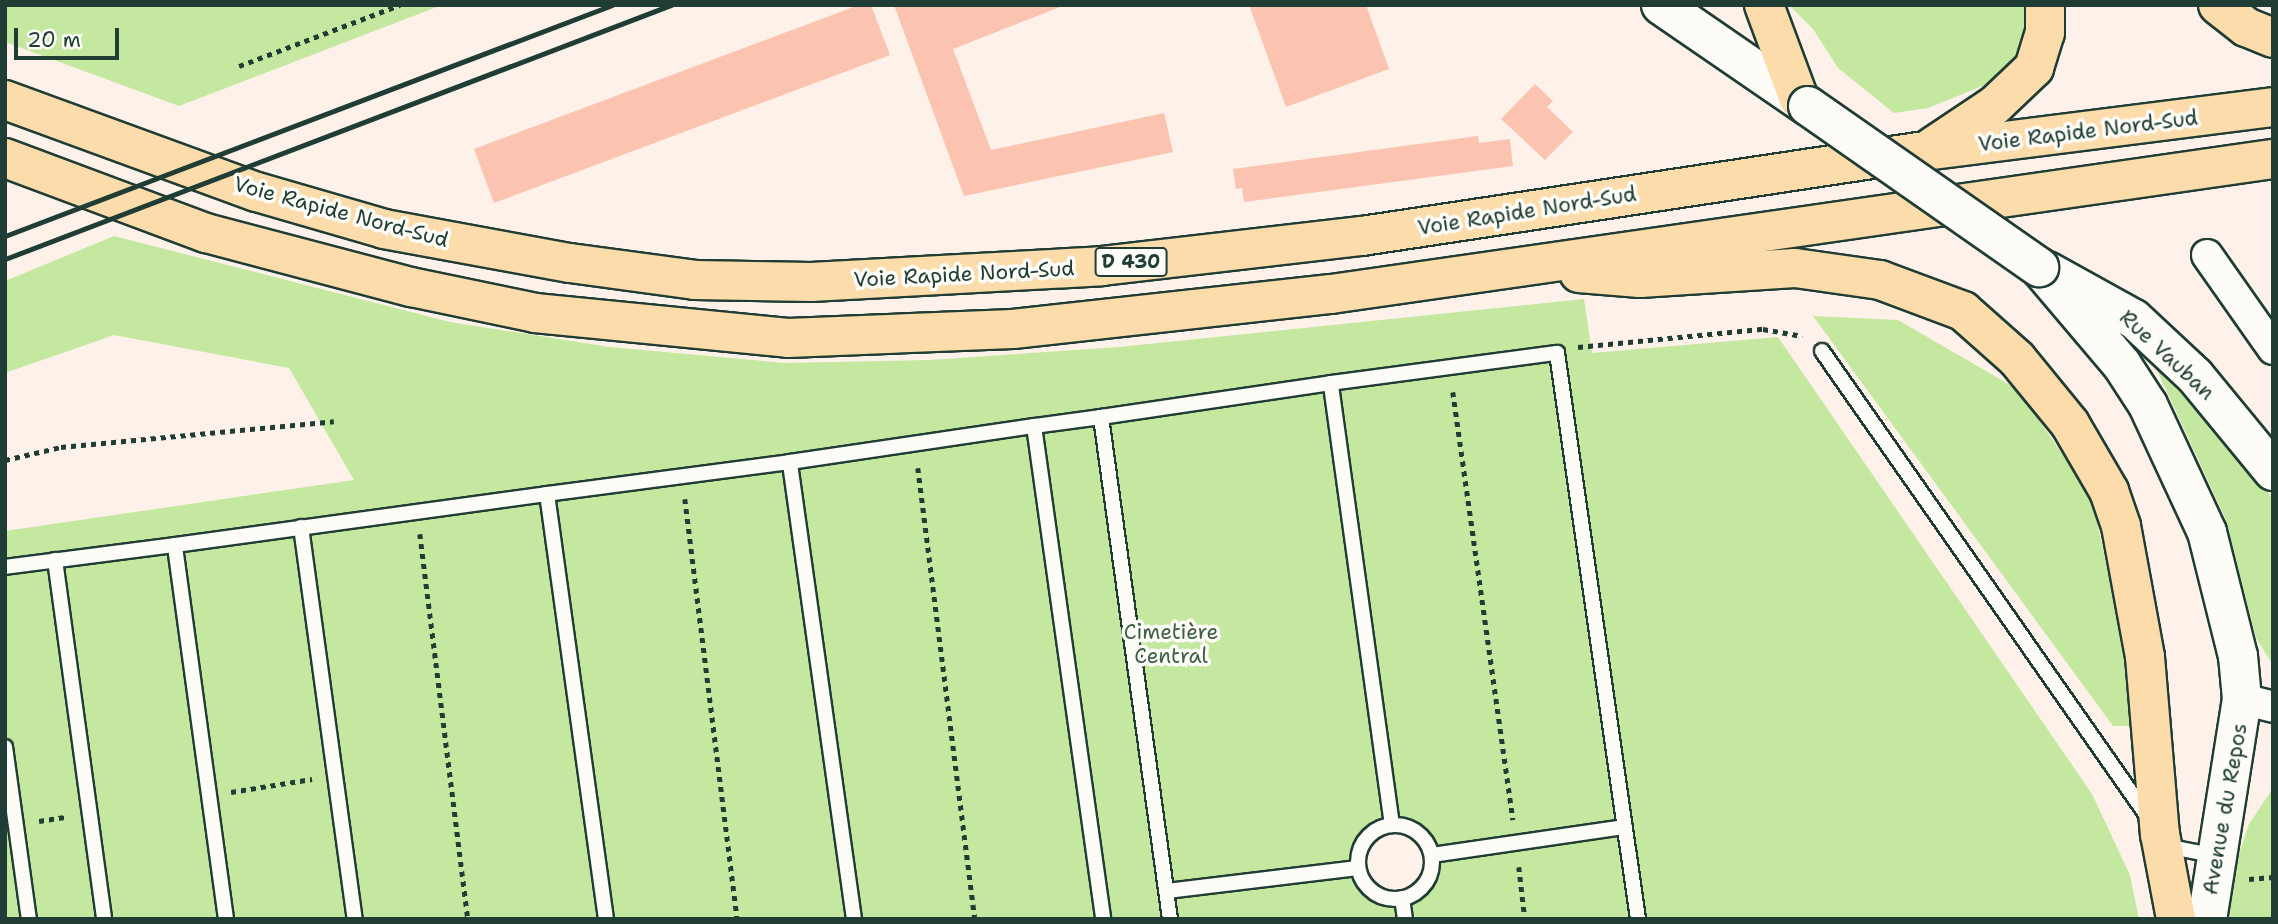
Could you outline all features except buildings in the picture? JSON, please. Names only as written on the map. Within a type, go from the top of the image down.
[{"type":"highway","points":[[1764,5],[1804,102]]},
{"type":"highway","points":[[1925,151],[1994,105],[2034,68],[2045,33],[2045,5]]},
{"type":"highway","points":[[2218,5],[2246,27],[2273,38]]},
{"type":"highway","name":"Voie Rapide Nord-Sud","points":[[5,100],[257,192],[384,229],[570,263],[695,279],[811,282],[1102,266],[1362,236],[1925,151],[2273,107]]},
{"type":"highway","points":[[5,158],[206,233],[411,287],[535,313],[775,337],[925,334],[1115,320],[2273,159]]},
{"type":"highway","points":[[1511,267],[1640,278],[1796,268],[1837,272],[1926,294],[1963,311],[1993,335],[2070,424],[2109,491],[2121,526],[2145,657],[2160,834],[2176,919]]},
{"type":"main road","points":[[1661,5],[2039,267]]},
{"type":"main road","name":"Rue Vauban","points":[[2039,267],[2074,282],[2134,319],[2195,376],[2273,471]]},
{"type":"main road","name":"Avenue du Repos","points":[[2039,267],[2122,365],[2174,454],[2207,532],[2238,656],[2258,703],[2219,856],[2207,919]]},
{"type":"street","points":[[2207,255],[2273,349]]},
{"type":"lane","points":[[1822,351],[2160,834],[2176,848],[2219,856]]},
{"type":"lane","points":[[5,567],[790,462],[1557,353],[1637,919]]},
{"type":"lane","points":[[1331,383],[1392,825]]},
{"type":"lane","points":[[1101,417],[1170,919]]},
{"type":"lane","points":[[1034,426],[1103,919]]},
{"type":"lane","points":[[790,462],[854,919]]},
{"type":"lane","points":[[547,494],[606,919]]},
{"type":"lane","points":[[301,527],[355,919]]},
{"type":"lane","points":[[175,545],[226,919]]},
{"type":"lane","points":[[55,560],[104,919]]},
{"type":"lane","points":[[5,747],[11,825],[29,919]]},
{"type":"lane","points":[[1392,825],[1417,833],[1432,855],[1430,874],[1420,890],[1402,898],[1383,897],[1367,886],[1358,868],[1360,848],[1373,832],[1392,825]]},
{"type":"lane","points":[[1432,855],[1625,827]]},
{"type":"lane","points":[[1167,891],[1358,868]]},
{"type":"lane","points":[[1402,898],[1405,919]]},
{"type":"path","points":[[239,66],[400,5]]},
{"type":"path","points":[[1557,353],[1592,344],[1763,330],[1795,334],[1822,351]]},
{"type":"path","points":[[1450,367],[1525,919]]},
{"type":"path","points":[[5,460],[61,447],[334,421]]},
{"type":"path","points":[[915,444],[975,919]]},
{"type":"path","points":[[682,476],[737,919]]},
{"type":"path","points":[[417,512],[468,919]]},
{"type":"path","points":[[209,796],[335,776]]},
{"type":"path","points":[[11,825],[90,813]]},
{"type":"green space","points":[[5,5],[442,5],[179,106],[5,42]]},
{"type":"green space","points":[[1789,5],[2029,5],[2029,25],[2019,56],[2002,78],[1928,108],[1894,113],[1838,68],[1813,29]]},
{"type":"green space","name":"Cimetière Central","points":[[114,236],[450,322],[610,347],[785,363],[930,360],[1119,347],[1584,299],[1592,353],[1778,337],[2092,794],[2130,875],[2139,919],[5,919],[5,531],[354,480],[289,368],[114,335],[5,373],[5,281]],"holes":[[[1392,825],[1410,827],[1424,839],[1432,855],[1430,874],[1420,890],[1402,898],[1383,897],[1367,886],[1358,868],[1360,848],[1373,832]]]},
{"type":"green space","points":[[1813,316],[1898,320],[2017,389],[2091,495],[2121,633],[2130,726],[2113,726]]},
{"type":"green space","points":[[2155,366],[2250,466],[2273,499],[2273,665],[2256,638],[2226,520]]},
{"type":"green space","points":[[2273,788],[2273,919],[2229,919],[2237,860],[2249,824]]},
{"type":"railway","points":[[5,236],[612,5]]},
{"type":"railway","points":[[5,259],[671,5]]}]
